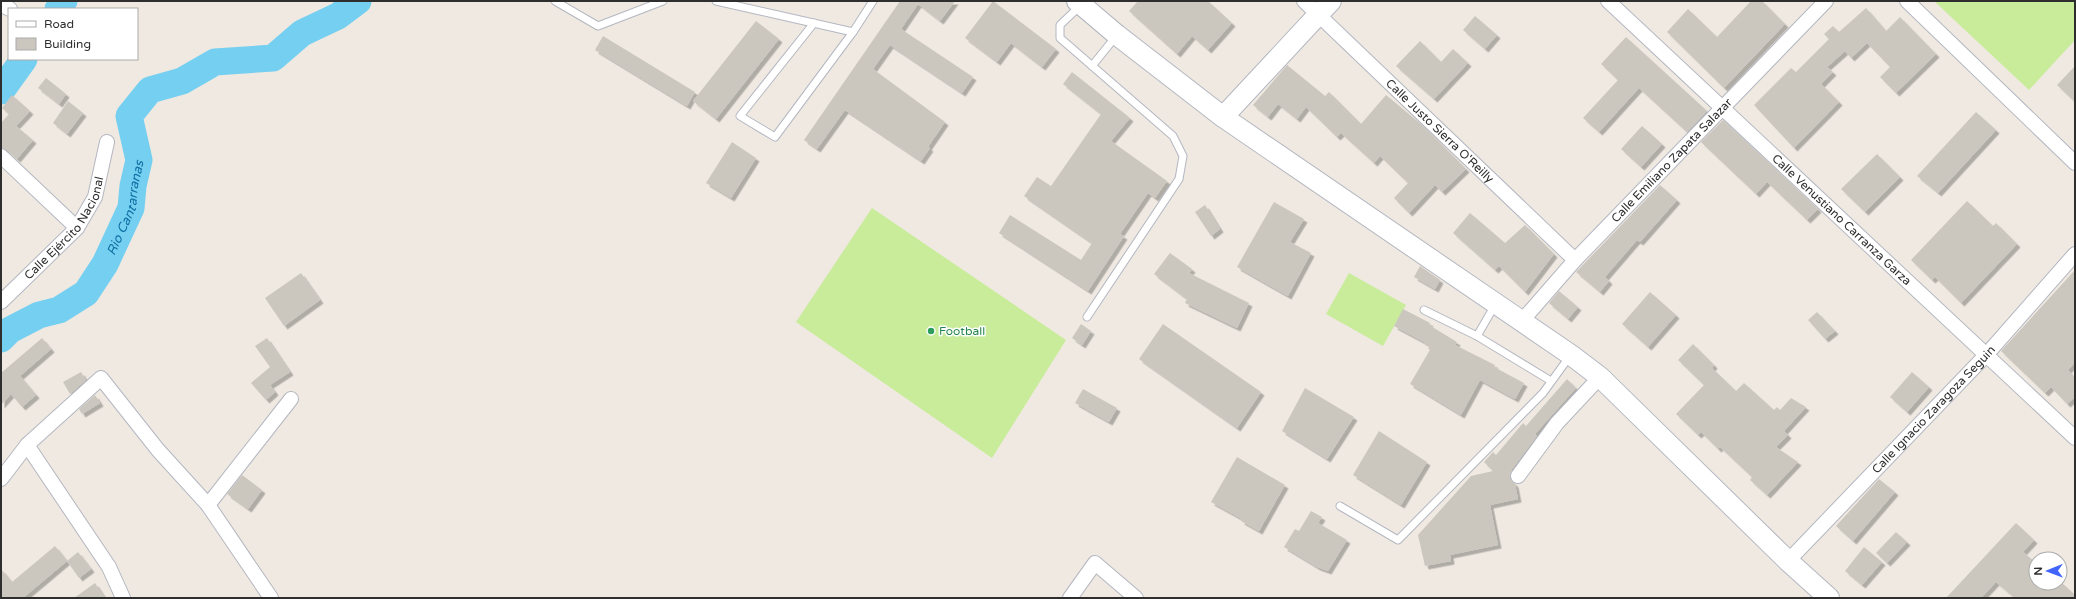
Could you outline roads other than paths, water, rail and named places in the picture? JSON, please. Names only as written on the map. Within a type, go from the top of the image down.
[{"type":"street","name":"Calle Justo Sierra O'Reilly","points":[[1304,1],[1325,8],[1575,260]]},
{"type":"street","name":"Calle Venustiano Carranza Garza","points":[[1608,1],[1987,354],[2075,438]]},
{"type":"street","name":"Calle Emiliano Zapata Salazar","points":[[1520,322],[1575,260],[1826,1]]},
{"type":"street","points":[[1907,1],[2075,163]]},
{"type":"street","points":[[1079,3],[1117,35],[1223,117],[1495,305],[1571,355],[1600,377],[1788,561],[1829,598]]},
{"type":"street","points":[[1223,117],[1325,8]]},
{"type":"street","name":"Calle Ejército Nacional","points":[[1,302],[77,228],[95,197],[106,142]]},
{"type":"street","points":[[1,156],[77,228]]},
{"type":"street","name":"Calle Ignacio Zaragoza Seguin","points":[[1788,561],[1987,354],[2075,254]]},
{"type":"street","points":[[1518,476],[1557,423],[1600,377]]},
{"type":"street","points":[[1,478],[27,445],[101,378],[158,450],[208,505],[271,598]]},
{"type":"street","points":[[208,505],[291,399]]},
{"type":"street","points":[[27,445],[109,567],[123,598]]},
{"type":"street","points":[[1070,598],[1095,563],[1136,598]]},
{"type":"lane","points":[[555,1],[598,26],[663,1]]},
{"type":"lane","points":[[716,1],[853,32]]},
{"type":"lane","points":[[814,23],[740,116],[775,137],[853,32],[873,1]]},
{"type":"lane","points":[[1079,3],[1060,25],[1060,38],[1173,136],[1182,156],[1179,179],[1086,317]]},
{"type":"lane","points":[[1092,66],[1117,35]]},
{"type":"lane","points":[[1477,336],[1495,305]]},
{"type":"lane","points":[[1424,310],[1477,336],[1551,381]]},
{"type":"lane","points":[[1340,506],[1398,540],[1543,393],[1571,355]]},
{"type":"waterway","name":"Rio Cantarranas","points":[[59,8],[64,1]]},
{"type":"waterway","name":"Rio Cantarranas","points":[[1,339],[10,330],[39,315],[59,310],[86,293],[105,264],[131,208],[133,186],[139,160],[129,116],[150,90],[182,81],[215,62],[273,58],[302,33],[338,16],[358,1]]},
{"type":"waterway","name":"Rio Cantarranas","points":[[1,91],[23,60]]},
{"type":"place","name":"Football","points":[[931,331]]}]
